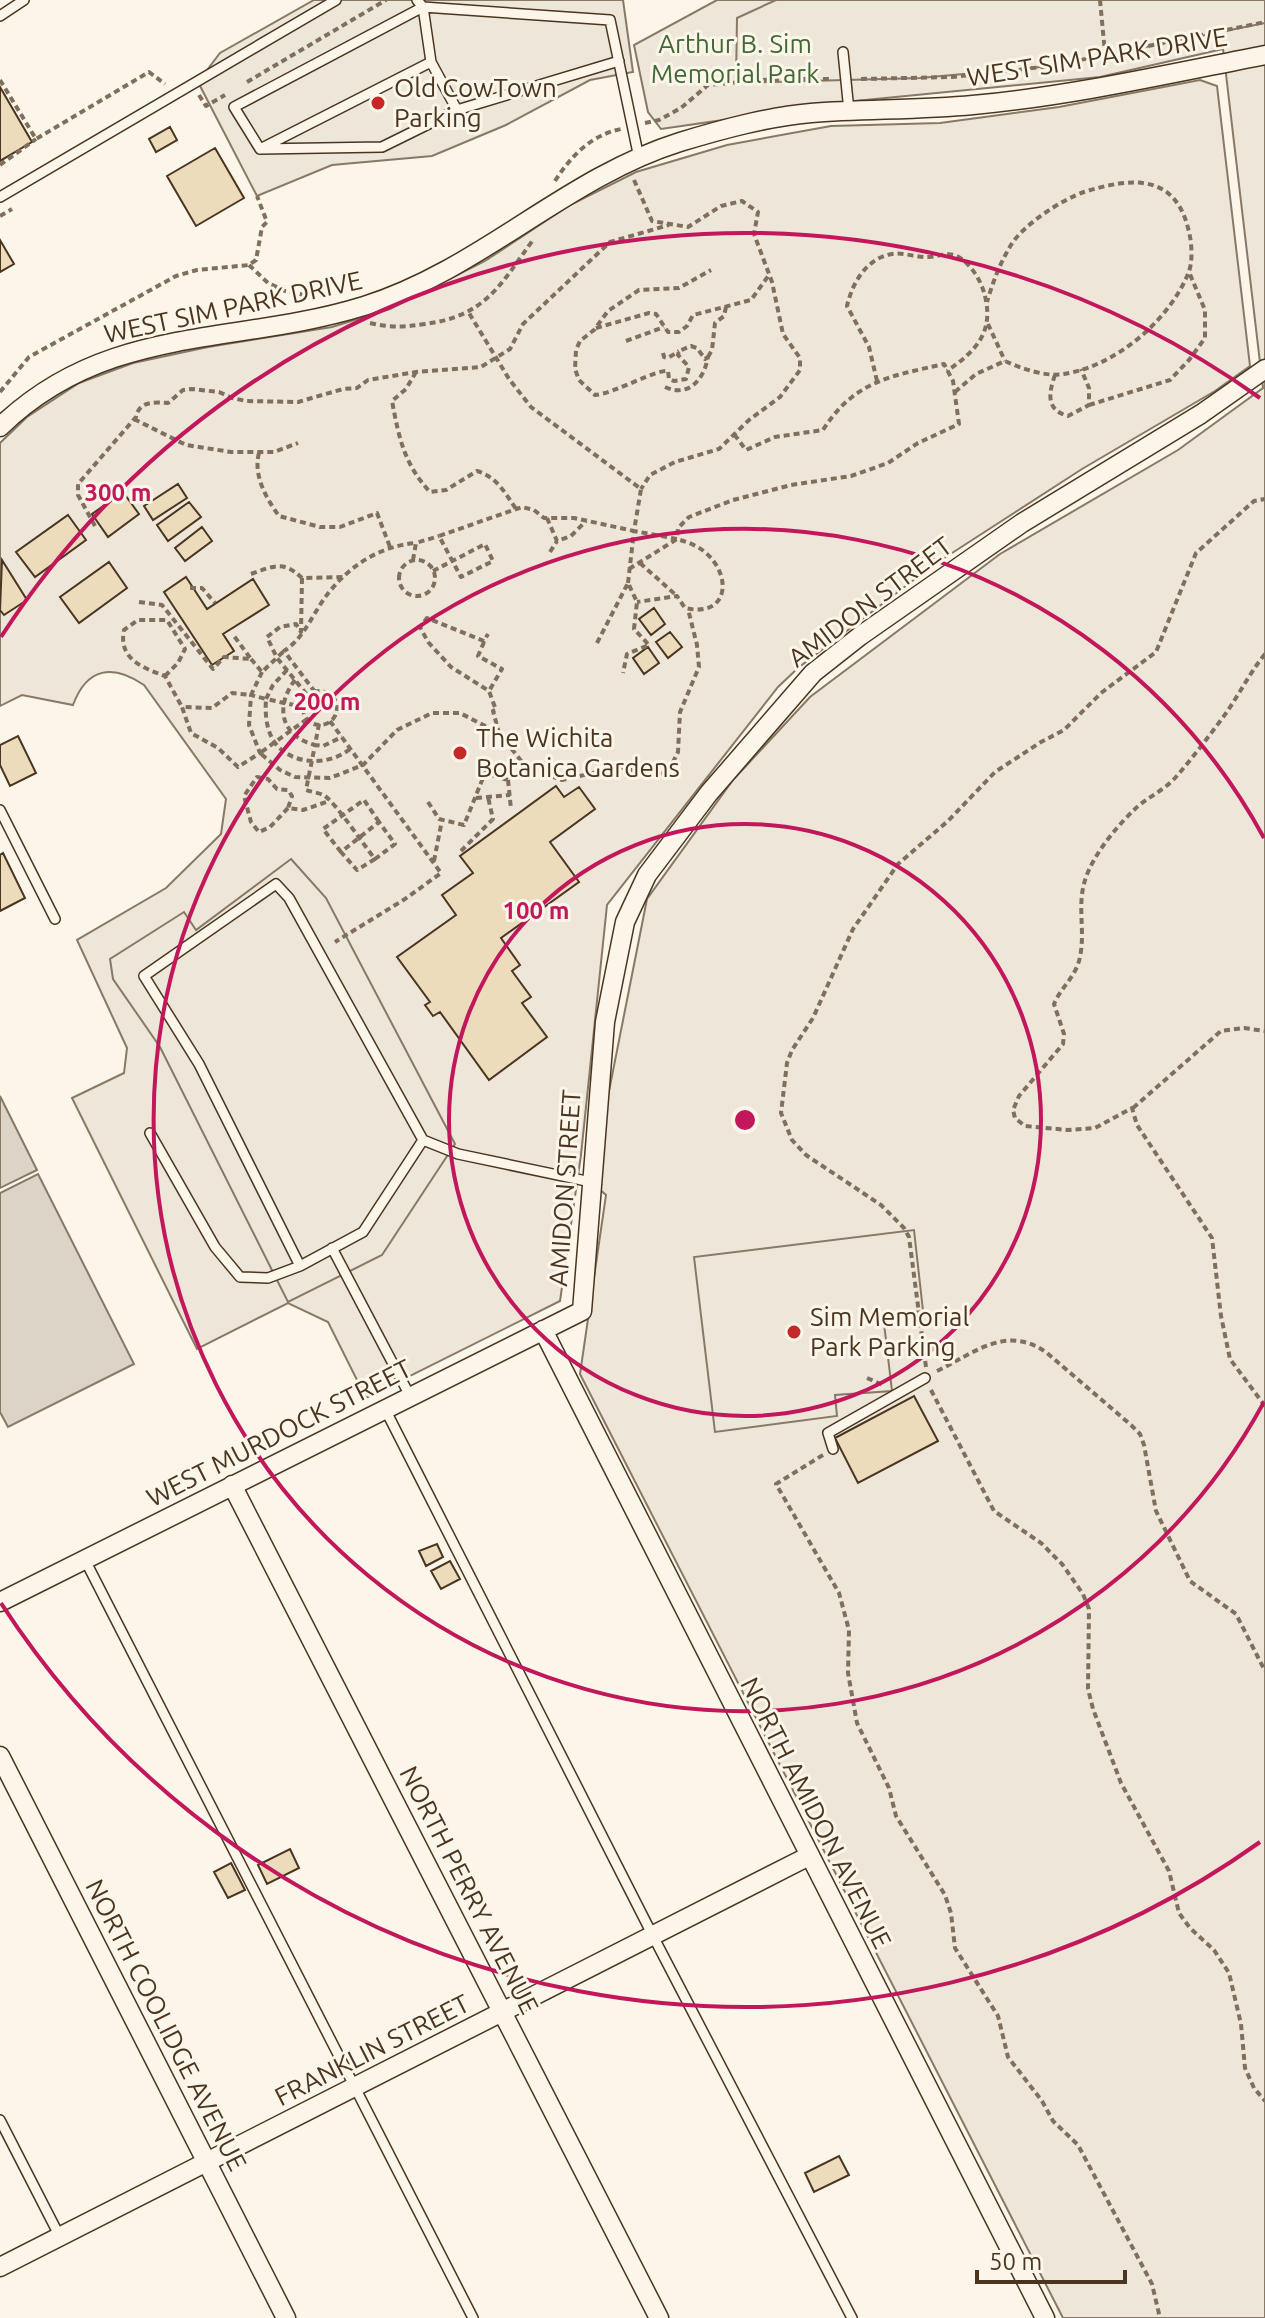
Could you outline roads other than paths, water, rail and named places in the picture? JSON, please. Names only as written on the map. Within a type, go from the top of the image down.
[{"type":"street","name":"WEST SIM PARK DRIVE","points":[[0,427],[72,375],[124,353],[202,336],[328,315],[375,303],[437,277],[565,196],[635,166],[676,143],[759,121],[809,113],[1034,99],[1265,55]]},
{"type":"street","name":"AMIDON STREET","points":[[582,1311],[605,1022],[625,922],[647,875],[709,793],[813,673],[860,636],[1022,523],[1201,414],[1265,369]]},
{"type":"street","name":"WEST MURDOCK STREET","points":[[0,1602],[582,1311]]},
{"type":"street","name":"NORTH AMIDON AVENUE","points":[[543,1330],[1045,2318]]},
{"type":"street","name":"NORTH PERRY AVENUE","points":[[232,1485],[659,2318]]},
{"type":"street","name":"NORTH COOLIDGE AVENUE","points":[[0,1756],[286,2318]]},
{"type":"street","name":"FRANKLIN STREET","points":[[0,2267],[809,1856]]},
{"type":"lane","points":[[0,16],[24,0]]},
{"type":"lane","points":[[0,197],[336,0]]},
{"type":"lane","points":[[420,4],[431,62],[457,110]]},
{"type":"lane","points":[[260,149],[234,107],[420,4],[610,20],[632,126],[635,166]]},
{"type":"lane","points":[[843,52],[849,111]]},
{"type":"lane","points":[[260,149],[382,147],[457,110],[619,61]]},
{"type":"lane","points":[[260,149],[431,62]]},
{"type":"lane","points":[[0,810],[55,919]]},
{"type":"lane","points":[[300,1266],[199,1064],[144,976],[276,884],[289,898],[423,1140],[458,1154],[591,1182]]},
{"type":"lane","points":[[150,1133],[215,1247],[240,1277],[268,1278],[300,1266],[363,1232],[423,1140]]},
{"type":"lane","points":[[332,1248],[410,1396]]},
{"type":"lane","points":[[833,1449],[828,1433],[925,1378]]},
{"type":"lane","points":[[385,1409],[653,1936],[852,2318]]},
{"type":"lane","points":[[85,1560],[473,2318]]},
{"type":"lane","points":[[0,2120],[60,2237]]},
{"type":"place","name":"Old CowTown Parking","points":[[378,103]]},
{"type":"place","name":"The Wichita Botanica Gardens","points":[[460,753]]},
{"type":"place","name":"Sim Memorial Park Parking","points":[[794,1332]]},
{"type":"park label","name":"Arthur B. Sim Memorial Park","points":[[735,59]]}]
